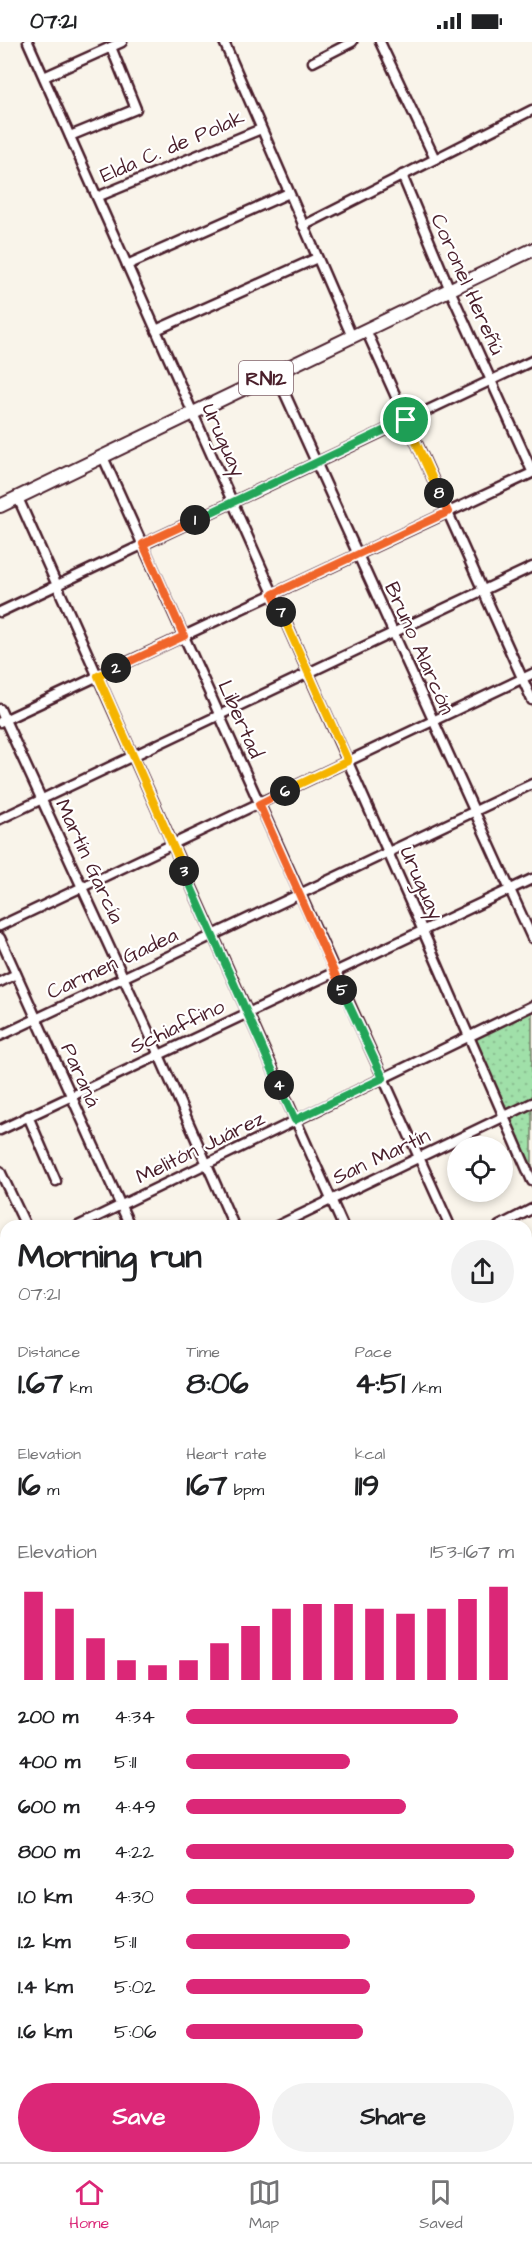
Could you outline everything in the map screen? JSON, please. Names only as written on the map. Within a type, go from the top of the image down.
[{"type":"highway","name":"RN12","points":[[0,507],[532,250]]},
{"type":"street","name":"Uruguay","points":[[28,42],[532,1181]]},
{"type":"street","points":[[44,77],[122,42]]},
{"type":"street","points":[[224,42],[351,337]]},
{"type":"street","points":[[313,62],[352,42]]},
{"type":"street","points":[[380,42],[435,159]]},
{"type":"street","points":[[70,136],[136,109],[111,47]]},
{"type":"street","points":[[303,226],[532,110]]},
{"type":"street","name":"Elda C. de Polak","points":[[97,197],[261,129]]},
{"type":"street","name":"Coronel Hereñú","points":[[402,175],[450,290],[532,472]]},
{"type":"street","points":[[127,265],[289,193]]},
{"type":"street","points":[[156,330],[317,258]]},
{"type":"street","points":[[366,330],[532,700]]},
{"type":"street","points":[[0,612],[532,361]]},
{"type":"street","name":"Bruno Alarcón","points":[[276,374],[532,938]]},
{"type":"street","name":"Libertad","points":[[104,457],[447,1220]]},
{"type":"street","points":[[2,721],[532,472]]},
{"type":"street","points":[[18,498],[340,1220]]},
{"type":"street","points":[[0,819],[532,567]]},
{"type":"street","points":[[0,926],[532,674]]},
{"type":"street","name":"Martín García","points":[[0,710],[2,721],[42,800],[124,977],[231,1220]]},
{"type":"street","name":"Carmen Gadea","points":[[0,1036],[532,784]]},
{"type":"street","name":"Schiaffino","points":[[0,1130],[532,879]]},
{"type":"street","name":"Paraná","points":[[0,938],[127,1220]]},
{"type":"street","points":[[0,982],[16,974]]},
{"type":"street","name":"Melitón Juárez","points":[[90,1220],[532,1006]]},
{"type":"street","name":"San Martín","points":[[289,1220],[532,1103]]},
{"type":"street","points":[[28,1116],[56,1181]]},
{"type":"street","points":[[0,1172],[23,1220]]},
{"type":"street","points":[[511,1220],[532,1209]]},
{"type":"green space","points":[[532,1006],[532,1181],[513,1136],[469,1036]]},
{"type":"route","points":[[406,420],[448,512],[273,594],[348,761],[259,804],[383,1078],[295,1120],[98,676],[184,636],[143,544],[406,420]]}]
